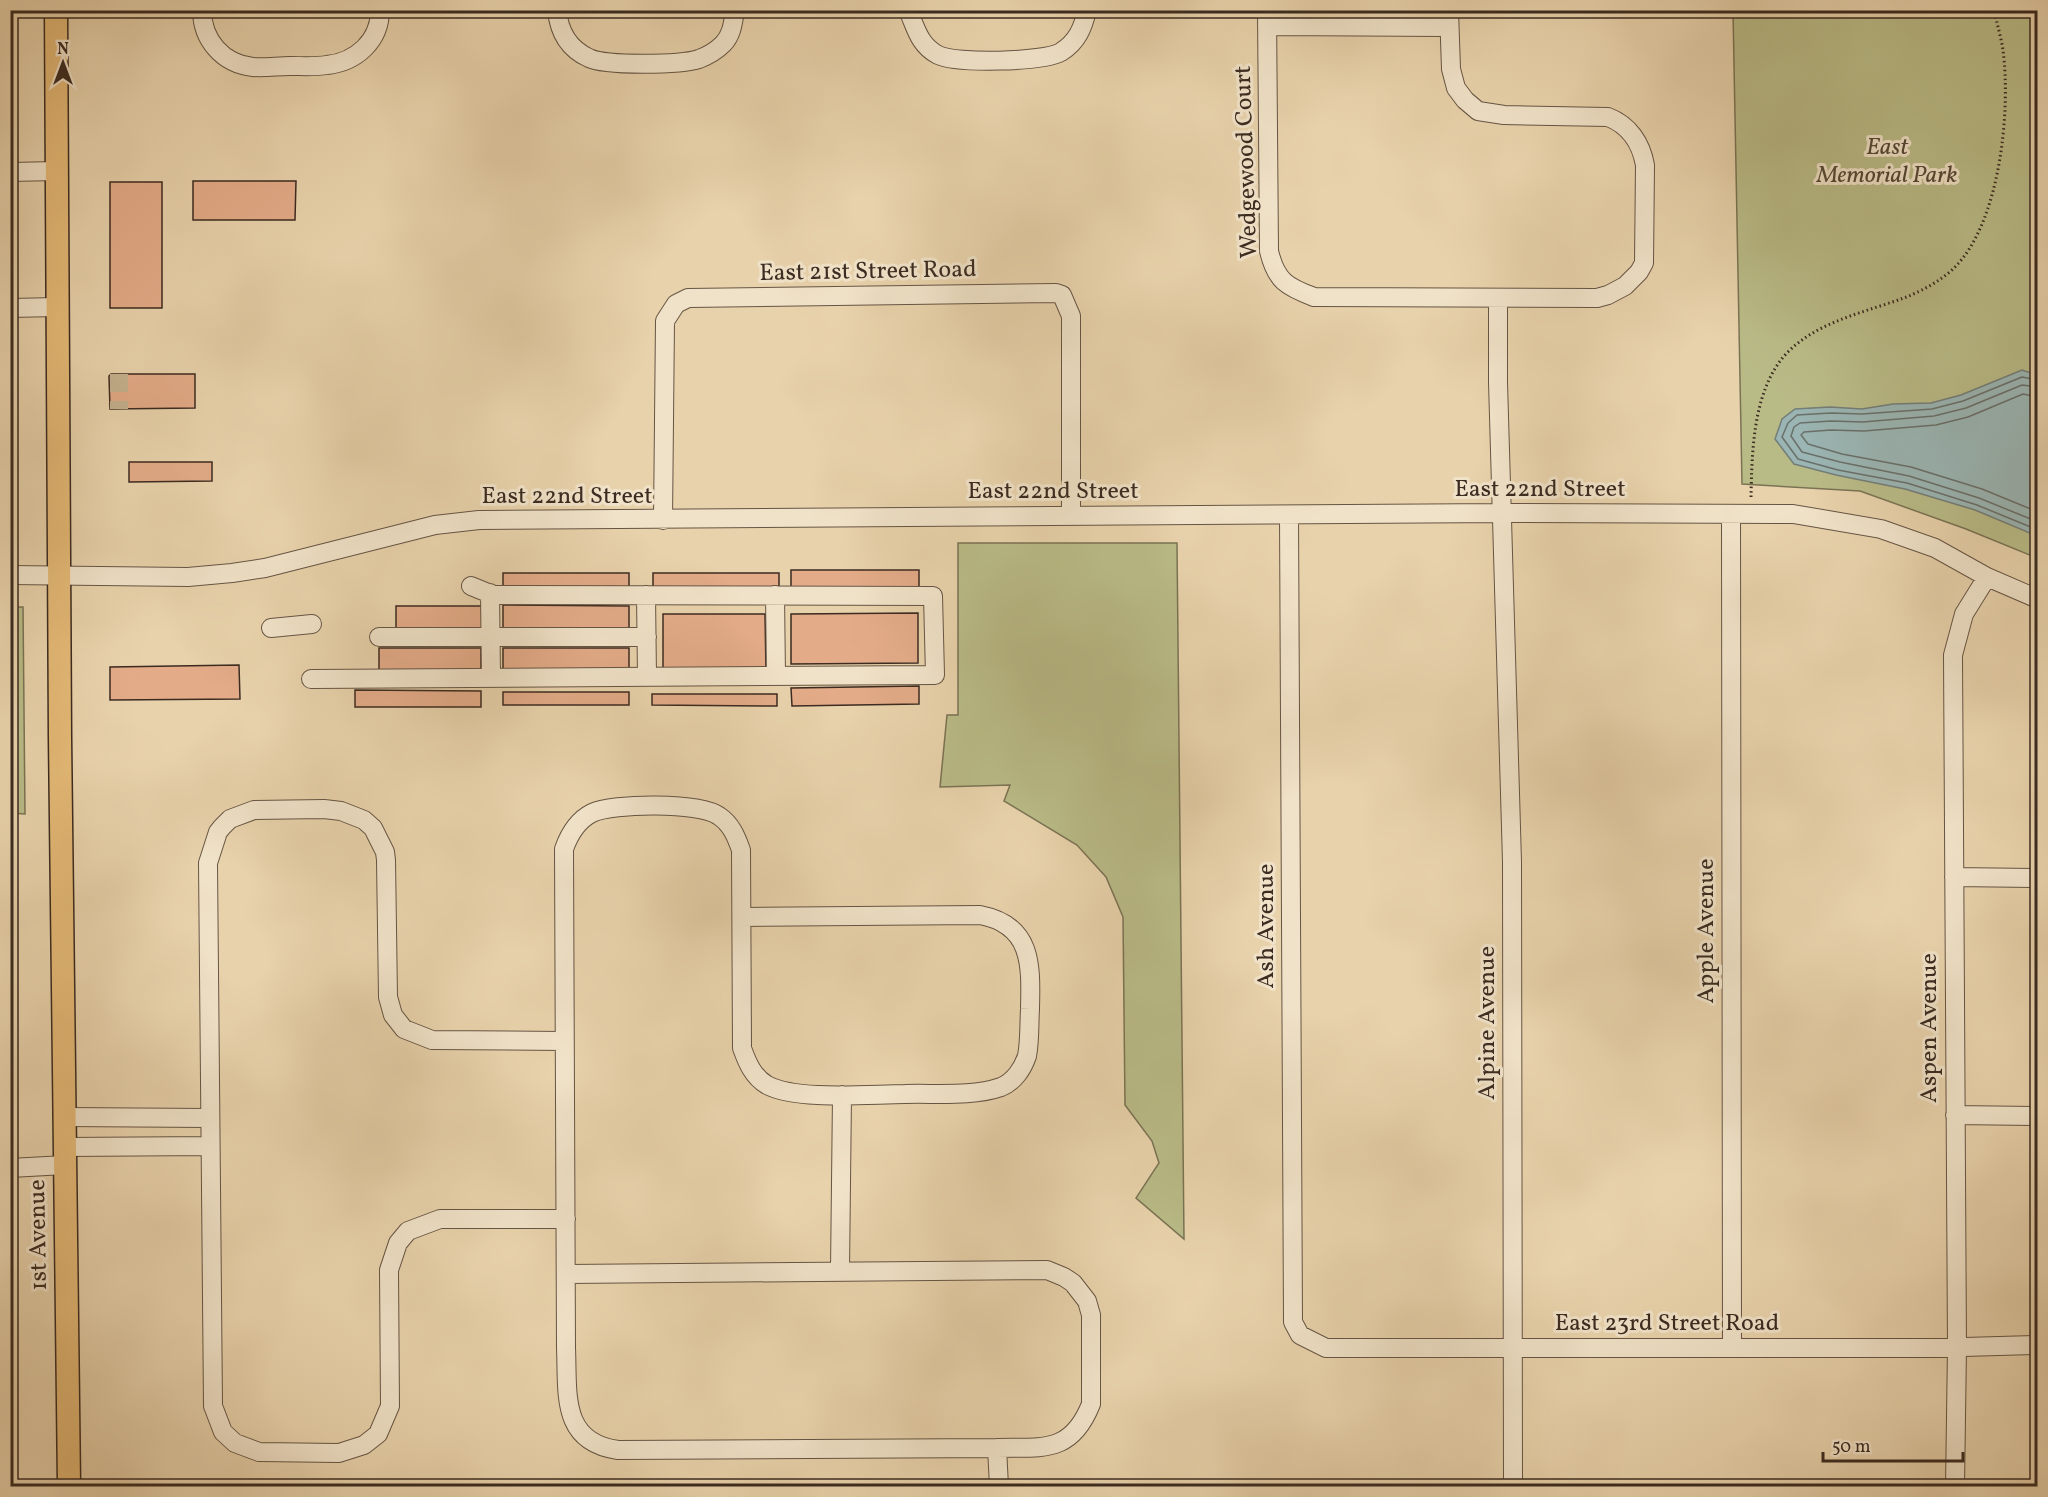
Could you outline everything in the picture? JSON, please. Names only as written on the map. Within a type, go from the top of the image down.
[{"type":"main road","name":"1st Avenue","points":[[56,10],[64,1156],[69,1486]]},
{"type":"street","points":[[202,10],[202,21],[207,37],[218,51],[234,62],[251,67],[328,65],[350,59],[372,40],[380,18],[380,10]]},
{"type":"street","points":[[557,10],[558,22],[564,37],[571,46],[587,58],[601,63],[624,63],[682,62],[699,59],[713,52],[728,38],[733,26],[735,10]]},
{"type":"street","points":[[908,10],[918,38],[939,55],[952,59],[994,60],[1046,58],[1056,55],[1072,44],[1081,32],[1088,10]]},
{"type":"street","name":"Wedgewood Court","points":[[1267,18],[1449,19],[1451,69],[1456,88],[1478,111],[1504,115],[1608,117],[1635,137],[1643,155],[1645,256],[1639,272],[1625,286],[1597,298],[1314,297],[1296,290],[1281,280],[1273,266],[1269,251],[1267,18]]},
{"type":"street","points":[[10,172],[57,171]]},
{"type":"street","name":"East 21st Street Road","points":[[663,520],[665,321],[676,304],[688,298],[1056,293],[1062,295],[1067,302],[1071,316],[1071,516]]},
{"type":"street","points":[[1498,299],[1502,513]]},
{"type":"street","points":[[10,308],[57,307]]},
{"type":"street","name":"East 22nd Street","points":[[10,575],[188,577],[232,573],[265,568],[435,525],[479,520],[1502,513],[1793,514],[1881,529],[1935,548],[2037,599]]},
{"type":"street","name":"Alpine Avenue","points":[[1502,513],[1512,862],[1513,1486]]},
{"type":"street","name":"Apple Avenue","points":[[1731,514],[1732,1348]]},
{"type":"street","name":"Ash Avenue","points":[[1289,515],[1293,1322],[1300,1335]]},
{"type":"street","name":"Aspen Avenue","points":[[1955,1486],[1957,1348],[1953,656],[1964,614],[1987,576]]},
{"type":"street","points":[[311,679],[935,675],[933,596],[490,594],[471,586]]},
{"type":"street","points":[[490,594],[491,677]]},
{"type":"street","points":[[646,595],[647,677]]},
{"type":"street","points":[[775,595],[776,676]]},
{"type":"street","points":[[271,628],[312,624]]},
{"type":"street","points":[[379,637],[647,637]]},
{"type":"street","points":[[567,1274],[1047,1270],[1064,1277],[1079,1289],[1087,1301],[1091,1315],[1091,1404],[1086,1416],[1072,1435],[1058,1444],[997,1448],[630,1450],[605,1448],[580,1434],[572,1420],[568,1400],[564,1041],[564,849],[576,826],[591,813],[605,808],[618,807],[696,807],[709,810],[729,824],[741,850],[742,1048],[747,1063],[761,1080],[779,1090],[801,1093],[842,1095],[978,1092],[1010,1082],[1024,1065],[1029,1048],[1030,966],[1025,947],[1011,928],[1004,923],[980,915],[742,916]]},
{"type":"street","points":[[564,1041],[432,1040],[404,1029],[393,1015],[388,997],[385,852],[373,828],[364,820],[341,811],[324,809],[254,810],[230,819],[218,832],[208,863],[209,1118],[213,1406],[223,1432],[235,1443],[259,1452],[339,1453],[364,1445],[378,1434],[390,1406],[389,1270],[398,1243],[408,1231],[440,1219],[566,1219]]},
{"type":"street","points":[[1954,877],[2037,878]]},
{"type":"street","points":[[840,1270],[842,1095]]},
{"type":"street","points":[[1955,1115],[2037,1116]]},
{"type":"street","points":[[64,1117],[209,1118]]},
{"type":"street","points":[[10,1168],[64,1156],[210,1146]]},
{"type":"street","name":"East 23rd Street Road","points":[[1300,1335],[1326,1348],[1957,1348],[2037,1345]]},
{"type":"street","points":[[997,1448],[999,1486]]},
{"type":"path","points":[[1751,514],[1754,445],[1762,399],[1771,374],[1787,354],[1805,338],[1821,329],[1909,296],[1935,283],[1955,267],[1979,231],[1991,199],[2005,118],[2002,50],[1994,10]]},
{"type":"green space","name":"East Memorial Park","points":[[1733,11],[2037,11],[2037,558],[1966,529],[1860,491],[1742,484]]},
{"type":"green space","points":[[958,543],[1177,543],[1184,1239],[1136,1198],[1159,1163],[1152,1141],[1125,1105],[1123,917],[1106,877],[1077,845],[1004,801],[1010,785],[940,787],[947,715],[958,715]]},
{"type":"green space","points":[[11,607],[23,607],[25,814],[11,813]]},
{"type":"water","points":[[2022,370],[2037,375],[2037,536],[1975,510],[1905,489],[1794,464],[1775,439],[1782,419],[1795,409],[1830,407],[1862,409],[1893,404],[1931,403],[1961,395]]},
{"type":"building","points":[[193,181],[296,181],[295,220],[193,220]]},
{"type":"building","points":[[110,182],[162,182],[162,308],[110,308]]},
{"type":"building","points":[[111,374],[195,374],[195,408],[110,409],[109,376]]},
{"type":"building","points":[[129,462],[212,462],[212,481],[129,482]]},
{"type":"building","points":[[791,570],[919,570],[919,591],[791,591]]},
{"type":"building","points":[[503,573],[629,573],[629,587],[503,587]]},
{"type":"building","points":[[653,573],[779,573],[779,588],[653,588]]},
{"type":"building","points":[[503,605],[629,606],[629,631],[503,631]]},
{"type":"building","points":[[396,606],[483,606],[483,632],[396,632]]},
{"type":"building","points":[[918,613],[918,663],[791,664],[791,614]]},
{"type":"building","points":[[663,614],[765,614],[766,670],[663,670]]},
{"type":"building","points":[[379,648],[481,648],[481,672],[379,672]]},
{"type":"building","points":[[503,648],[629,648],[629,674],[503,674]]},
{"type":"building","points":[[239,665],[240,699],[110,700],[110,667]]},
{"type":"building","points":[[919,686],[919,704],[792,706],[791,688]]},
{"type":"building","points":[[355,690],[481,691],[481,707],[355,707]]},
{"type":"building","points":[[503,692],[629,692],[629,705],[503,705]]},
{"type":"building","points":[[652,694],[777,694],[777,706],[652,705]]},
{"type":"tunnel","points":[[119,374],[119,409]]}]
